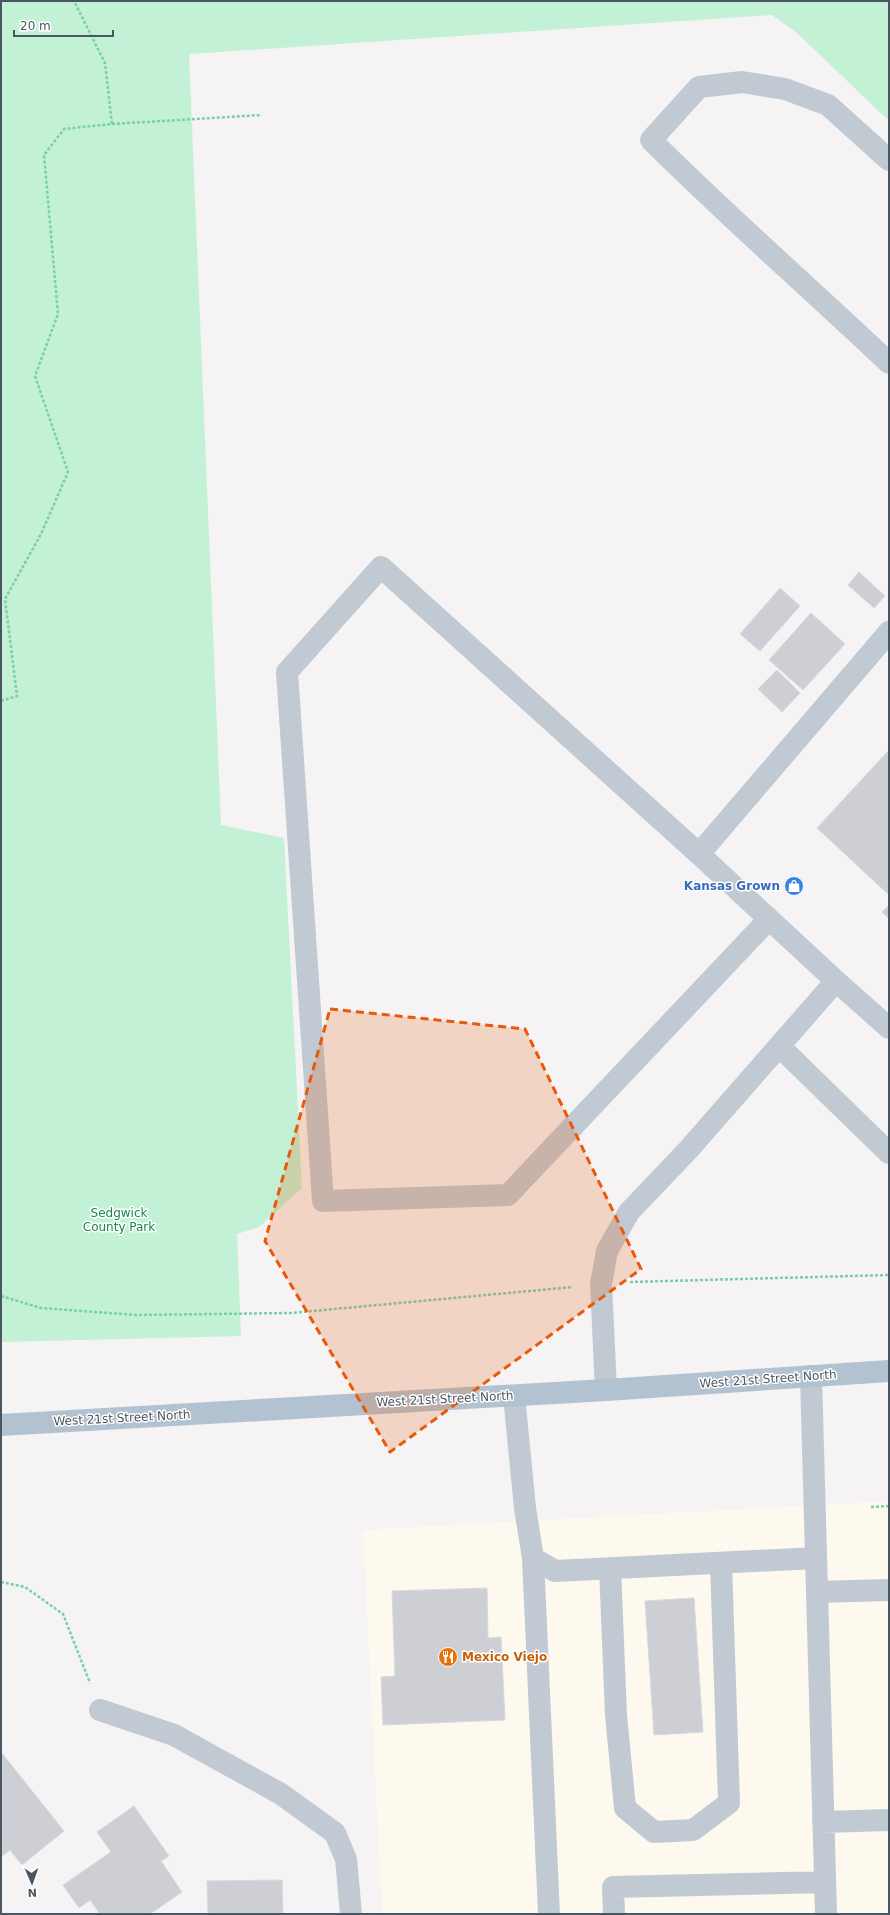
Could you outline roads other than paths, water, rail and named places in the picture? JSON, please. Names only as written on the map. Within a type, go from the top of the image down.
[{"type":"main road","name":"West 21st Street North","points":[[1,1426],[514,1396],[889,1371]]},
{"type":"street","points":[[889,160],[828,106],[785,89],[742,82],[699,87],[651,140],[758,243],[832,308],[889,363]]},
{"type":"street","points":[[769,919],[508,1195],[323,1202],[287,672],[381,566],[889,1028]]},
{"type":"street","points":[[699,854],[889,632]]},
{"type":"street","points":[[606,1390],[600,1284],[607,1252],[630,1212],[689,1149],[836,981]]},
{"type":"street","points":[[779,1046],[889,1152]]},
{"type":"street","points":[[811,1376],[826,1914]]},
{"type":"street","points":[[514,1396],[525,1508],[533,1558],[549,1914]]},
{"type":"street","points":[[533,1558],[555,1571],[816,1558]]},
{"type":"street","points":[[610,1568],[616,1715],[625,1808],[654,1832],[693,1830],[729,1803],[721,1563]]},
{"type":"street","points":[[817,1592],[889,1590]]},
{"type":"street","points":[[100,1710],[174,1735],[281,1794],[335,1833],[346,1859],[351,1914]]},
{"type":"street","points":[[823,1822],[889,1820]]},
{"type":"street","points":[[614,1914],[613,1888],[825,1882]]},
{"type":"place","name":"Kansas Grown","points":[[794,886]]},
{"type":"place","name":"Mexico Viejo","points":[[448,1657]]},
{"type":"park label","name":"Sedgwick County Park","points":[[119,1220]]}]
